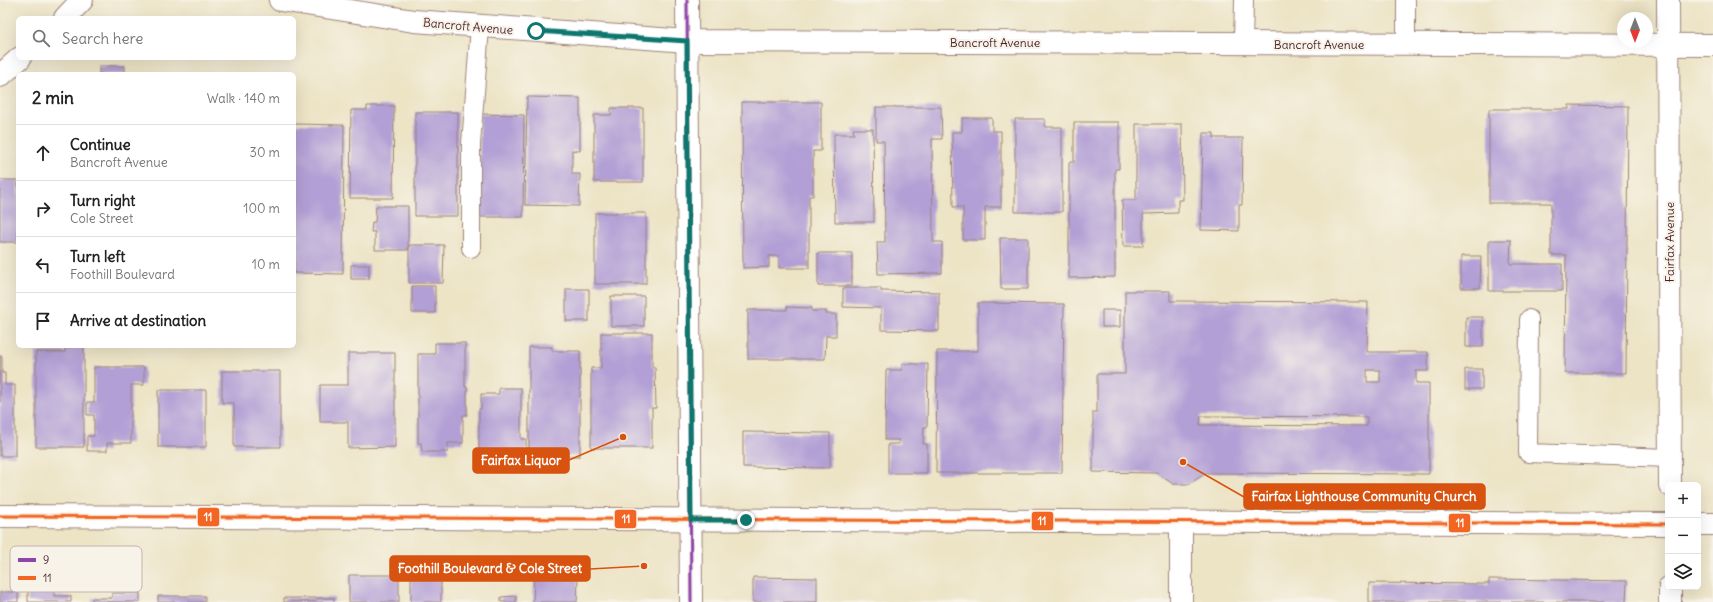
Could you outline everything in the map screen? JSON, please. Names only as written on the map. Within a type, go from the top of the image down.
[{"type":"street","points":[[67,16],[82,0]]},
{"type":"street","name":"Bancroft Avenue","points":[[280,0],[414,21],[687,41],[1713,46]]},
{"type":"street","points":[[687,0],[691,602]]},
{"type":"street","name":"Fairfax Avenue","points":[[1668,0],[1670,482]]},
{"type":"street","points":[[0,76],[18,60]]},
{"type":"street","points":[[0,516],[1665,524]]},
{"type":"street","points":[[1181,522],[1181,602]]},
{"type":"street","points":[[1701,524],[1713,524]]},
{"type":"street","points":[[1670,590],[1670,602]]},
{"type":"lane","points":[[1243,43],[1244,0]]},
{"type":"lane","points":[[1406,0],[1406,44]]},
{"type":"lane","points":[[471,248],[471,144],[480,27]]},
{"type":"lane","points":[[1529,320],[1528,453],[1670,458]]},
{"type":"building","points":[[99,66],[125,66],[125,72],[99,72]]},
{"type":"building","points":[[527,97],[580,98],[580,151],[572,150],[572,174],[580,174],[579,206],[525,205]]},
{"type":"building","points":[[742,102],[821,102],[821,151],[813,151],[813,196],[809,196],[809,268],[779,268],[779,256],[769,256],[769,267],[743,268]]},
{"type":"building","points":[[1569,105],[1628,106],[1626,373],[1565,373],[1566,255],[1551,255],[1551,203],[1489,203],[1489,109],[1569,109]]},
{"type":"building","points":[[367,106],[394,106],[393,198],[350,198],[351,110],[367,110]]},
{"type":"building","points":[[876,107],[941,107],[942,139],[932,139],[933,242],[942,242],[942,273],[878,274],[877,242],[885,242],[884,141],[876,141]]},
{"type":"building","points":[[611,108],[643,108],[643,182],[594,182],[594,115],[611,115]]},
{"type":"building","points":[[415,112],[458,112],[458,216],[415,216]]},
{"type":"building","points":[[480,114],[524,115],[523,217],[479,217]]},
{"type":"building","points":[[962,118],[992,118],[992,131],[1001,131],[1001,207],[985,207],[985,240],[963,240],[963,207],[953,207],[952,132],[962,132]]},
{"type":"building","points":[[1015,119],[1045,119],[1045,127],[1062,127],[1062,212],[1015,212]]},
{"type":"building","points":[[1074,122],[1119,122],[1119,169],[1115,169],[1115,277],[1069,278],[1069,162],[1074,162]]},
{"type":"building","points":[[296,124],[344,125],[343,274],[296,273]]},
{"type":"building","points":[[1136,124],[1182,124],[1183,200],[1178,200],[1178,213],[1143,214],[1143,246],[1123,246],[1122,200],[1136,200]]},
{"type":"building","points":[[853,129],[873,129],[874,222],[835,222],[834,134],[854,134]]},
{"type":"building","points":[[1203,133],[1214,133],[1214,138],[1243,138],[1242,205],[1239,205],[1239,231],[1201,230]]},
{"type":"building","points":[[0,180],[16,180],[16,242],[0,242]]},
{"type":"building","points":[[376,206],[408,206],[408,250],[375,250],[375,232],[371,232],[372,222],[375,222]]},
{"type":"building","points":[[595,213],[646,213],[646,284],[595,284]]},
{"type":"building","points":[[1000,238],[1028,238],[1028,289],[1001,289]]},
{"type":"building","points":[[1489,240],[1511,240],[1510,264],[1562,264],[1562,291],[1489,291]]},
{"type":"building","points":[[409,245],[444,245],[443,283],[409,283]]},
{"type":"building","points":[[818,253],[852,253],[852,286],[818,286]]},
{"type":"building","points":[[1461,256],[1481,256],[1480,288],[1461,288]]},
{"type":"building","points":[[351,265],[369,265],[369,279],[351,279]]},
{"type":"building","points":[[412,286],[435,286],[435,313],[412,313]]},
{"type":"building","points":[[843,288],[881,288],[881,291],[939,292],[939,331],[881,330],[881,308],[843,307]]},
{"type":"building","points":[[566,289],[589,289],[589,321],[566,321]]},
{"type":"building","points":[[1125,291],[1170,291],[1170,301],[1368,302],[1367,352],[1428,352],[1428,371],[1416,371],[1416,383],[1429,383],[1429,474],[1206,473],[1189,484],[1173,484],[1157,473],[1093,472],[1093,412],[1097,412],[1097,374],[1125,374]],"holes":[[[1367,370],[1380,370],[1380,382],[1367,382]],[[1201,416],[1367,417],[1367,426],[1200,425]]]},
{"type":"building","points":[[611,296],[644,296],[644,326],[611,326]]},
{"type":"building","points":[[978,303],[1064,304],[1062,473],[936,473],[937,351],[978,351]]},
{"type":"building","points":[[787,307],[812,308],[812,311],[826,311],[826,314],[836,314],[836,336],[826,336],[825,359],[748,359],[748,310],[787,310]]},
{"type":"building","points":[[1102,310],[1120,310],[1120,327],[1102,327]]},
{"type":"building","points":[[1466,317],[1483,317],[1483,347],[1466,347]]},
{"type":"building","points":[[601,333],[652,333],[652,367],[655,367],[656,408],[652,408],[652,448],[591,448],[591,368],[601,368]]},
{"type":"building","points":[[435,343],[465,343],[465,387],[467,387],[467,415],[463,415],[463,443],[448,443],[448,452],[422,452],[421,443],[418,443],[418,354],[435,354]]},
{"type":"building","points":[[529,347],[552,347],[552,351],[580,351],[580,456],[529,456]]},
{"type":"building","points":[[65,348],[84,348],[84,447],[36,447],[36,352],[65,352]]},
{"type":"building","points":[[348,353],[395,353],[395,447],[348,448],[348,422],[320,422],[320,385],[348,385]]},
{"type":"building","points":[[0,356],[2,356],[2,373],[5,373],[5,385],[15,385],[15,456],[0,456]]},
{"type":"building","points":[[902,364],[928,364],[927,427],[924,427],[923,444],[927,444],[927,473],[888,473],[888,444],[899,444],[899,440],[885,440],[886,370],[902,370]]},
{"type":"building","points":[[94,367],[144,367],[144,385],[131,385],[131,443],[107,443],[107,451],[87,451],[87,436],[94,436],[94,415],[87,415],[87,402],[94,402]]},
{"type":"building","points":[[1465,369],[1482,369],[1482,389],[1465,389]]},
{"type":"building","points":[[222,371],[280,371],[280,447],[234,447],[234,403],[222,403]]},
{"type":"building","points":[[499,388],[521,388],[521,439],[526,439],[526,470],[479,470],[479,409],[481,409],[481,394],[499,394]]},
{"type":"building","points":[[158,390],[206,390],[206,447],[158,447]]},
{"type":"building","points":[[743,432],[830,433],[830,468],[743,467]]},
{"type":"building","points":[[349,575],[399,575],[399,602],[349,602]]},
{"type":"building","points":[[411,575],[441,575],[441,602],[411,602]]},
{"type":"building","points":[[534,577],[578,578],[577,602],[533,602]]},
{"type":"building","points":[[753,577],[817,578],[817,602],[753,602]]},
{"type":"building","points":[[1489,579],[1627,581],[1626,602],[1369,602],[1369,583],[1489,584]]},
{"type":"building","points":[[0,592],[18,592],[18,602],[0,602]]},
{"type":"building","points":[[28,592],[54,592],[54,596],[71,596],[71,602],[28,602]]},
{"type":"building","points":[[112,593],[140,593],[140,602],[92,602],[92,598],[112,598]]},
{"type":"building","points":[[158,596],[205,596],[205,602],[158,602]]},
{"type":"building","points":[[516,596],[516,602],[501,602],[501,597]]},
{"type":"building","points":[[284,598],[334,598],[334,602],[284,602]]},
{"type":"transit line","name":"9","points":[[687,0],[691,602]]},
{"type":"transit line","name":"11","points":[[0,516],[1665,524]]},
{"type":"place","name":"Fairfax Liquor","points":[[623,437]]},
{"type":"place","name":"Fairfax Lighthouse Community Church","points":[[1183,462]]},
{"type":"place","name":"Foothill Boulevard & Cole Street","points":[[644,566]]},
{"type":"route","points":[[536,31],[687,41],[691,520],[746,520]]}]
